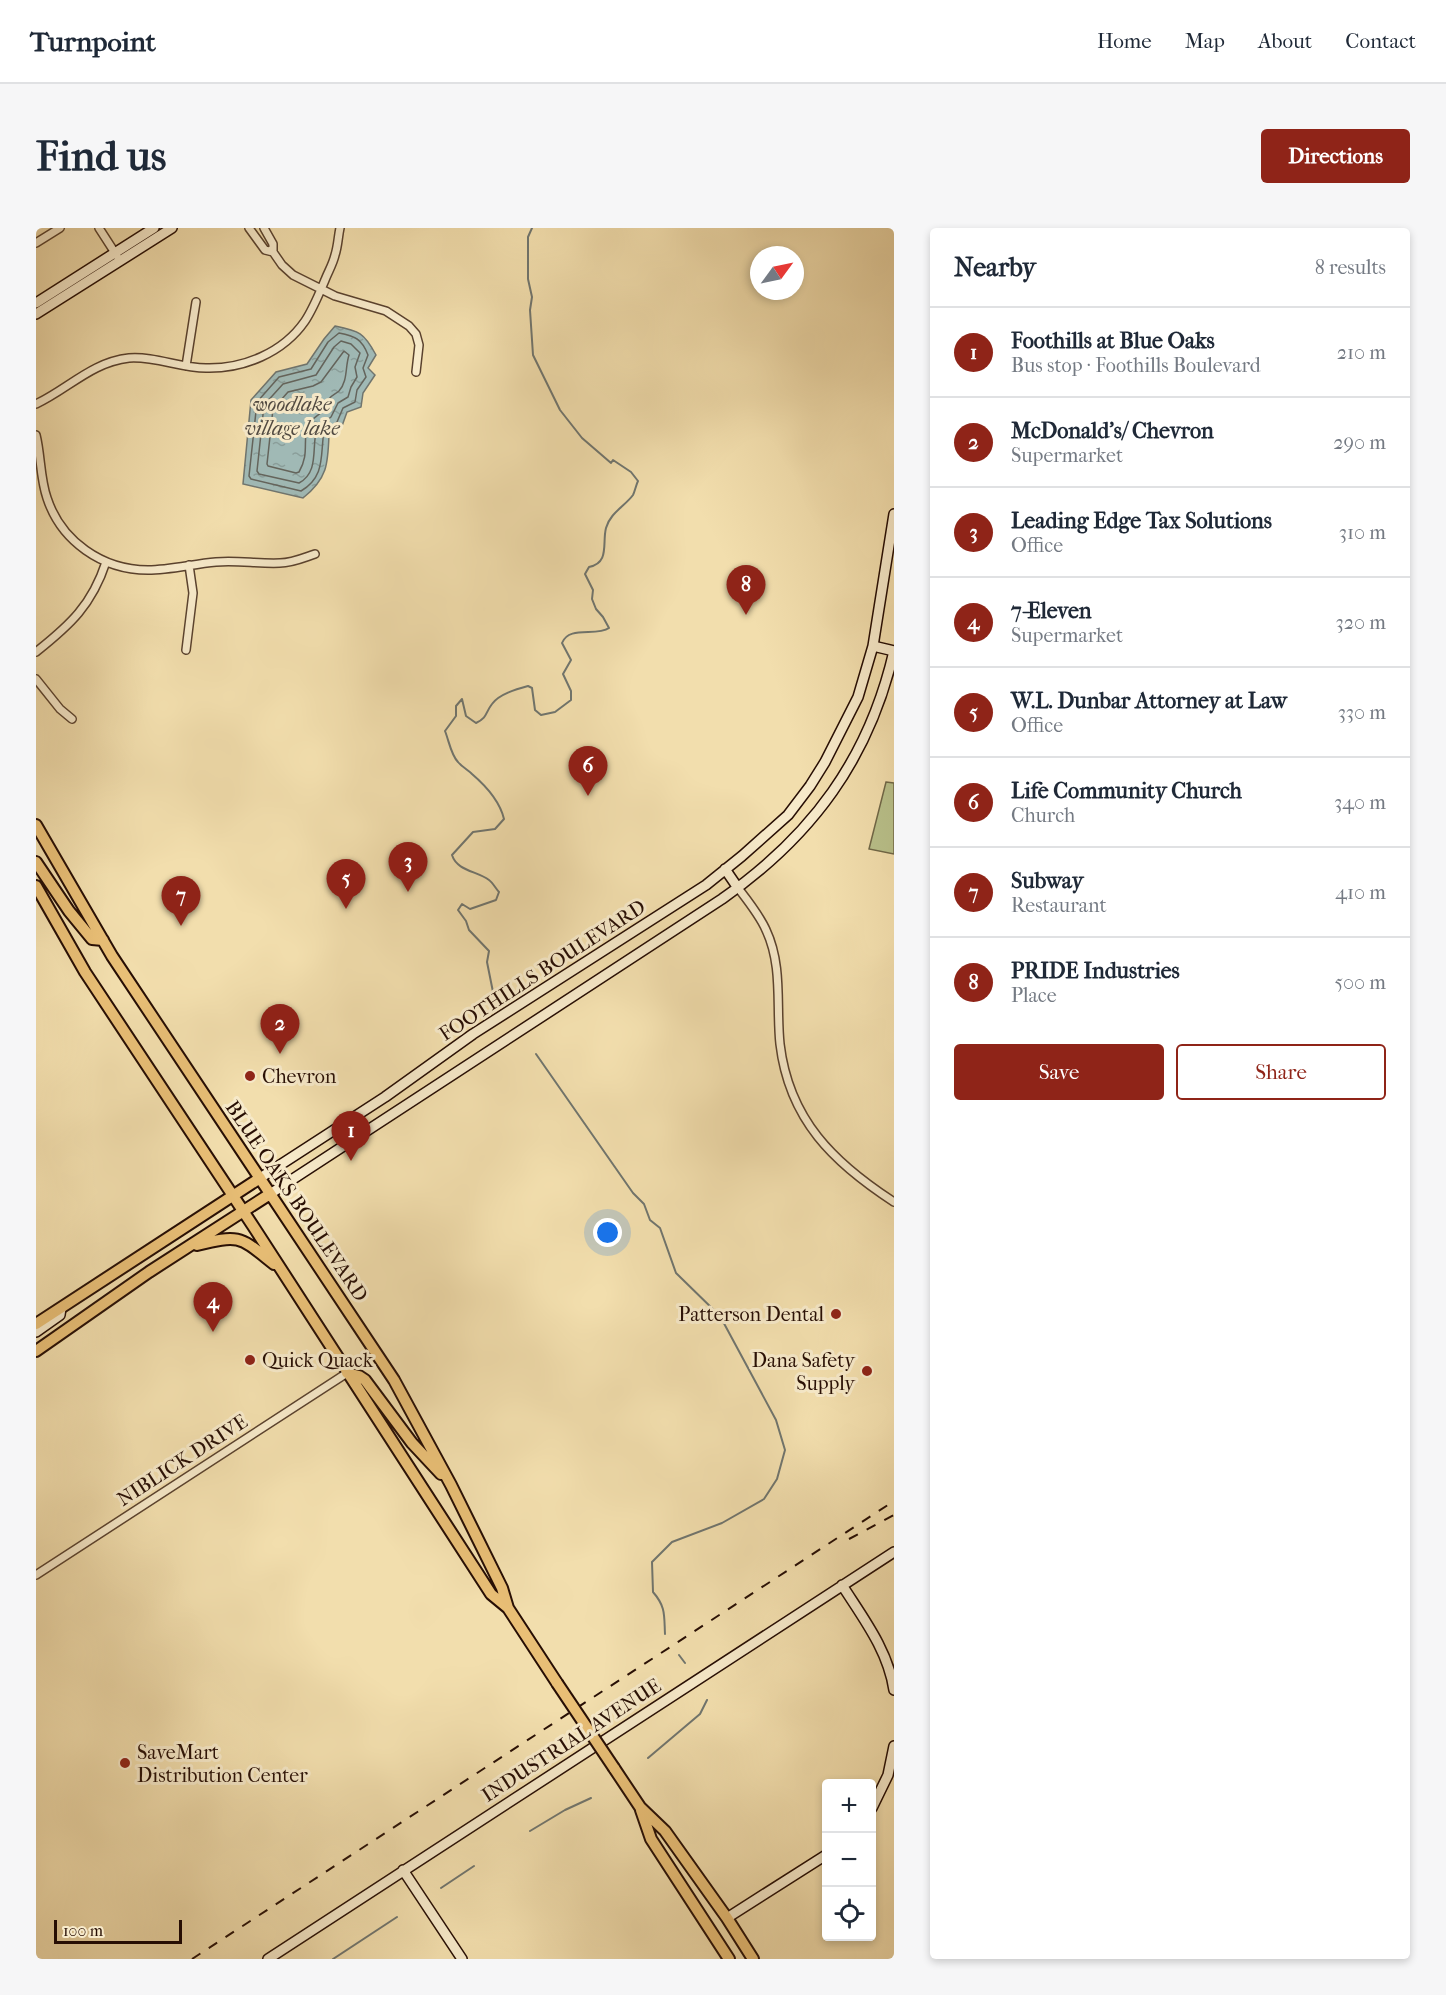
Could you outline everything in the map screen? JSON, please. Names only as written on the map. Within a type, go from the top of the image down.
[{"type":"main road","name":"BLUE OAKS BOULEVARD","points":[[36,825],[103,940],[394,1380],[452,1485],[502,1588],[508,1608]]},
{"type":"main road","points":[[36,862],[69,911],[92,939],[103,940]]},
{"type":"main road","name":"BLUE OAKS BOULEVARD","points":[[36,886],[85,972],[492,1594],[508,1608],[640,1807],[665,1831],[727,1918],[753,1959]]},
{"type":"main road","name":"FOOTHILLS BOULEVARD","points":[[36,1324],[260,1178]]},
{"type":"main road","name":"FOOTHILLS BOULEVARD","points":[[36,1351],[270,1194]]},
{"type":"main road","points":[[188,1247],[224,1238],[236,1238],[248,1244],[282,1271]]},
{"type":"main road","points":[[347,1373],[364,1380],[412,1443],[452,1485]]},
{"type":"main road","name":"BLUE OAKS BOULEVARD","points":[[640,1807],[651,1839],[729,1959]]},
{"type":"street","points":[[36,243],[60,228]]},
{"type":"street","points":[[99,228],[117,257]]},
{"type":"street","points":[[36,314],[154,228]]},
{"type":"street","points":[[36,303],[172,228]]},
{"type":"street","points":[[249,228],[265,250],[273,252]]},
{"type":"street","points":[[36,404],[63,389],[88,371],[115,361],[142,358],[203,368],[229,367],[266,355],[297,331],[305,320],[321,290],[335,255],[340,228]]},
{"type":"street","points":[[256,236],[264,229],[273,244],[273,252],[282,266],[293,275],[321,290],[399,317],[416,334],[419,345],[416,372]]},
{"type":"street","points":[[186,366],[196,302]]},
{"type":"street","points":[[36,435],[43,483],[53,512],[64,530],[78,545],[106,562],[120,567],[148,570],[229,561],[279,563],[315,554]]},
{"type":"street","name":"FOOTHILLS BOULEVARD","points":[[260,1178],[385,1097],[481,1029],[706,885],[788,815],[810,786],[858,697],[873,646],[894,514]]},
{"type":"street","points":[[36,652],[62,632],[83,609],[92,597],[106,562]]},
{"type":"street","points":[[186,650],[194,593],[189,565]]},
{"type":"street","points":[[873,646],[894,651]]},
{"type":"street","name":"FOOTHILLS BOULEVARD","points":[[270,1194],[738,888],[778,856],[801,832],[840,783],[851,765],[876,714],[885,690],[894,651]]},
{"type":"street","points":[[36,679],[60,709],[72,719]]},
{"type":"street","points":[[725,869],[766,929],[772,947],[778,975],[780,1044],[794,1096],[814,1132],[835,1158],[864,1183],[894,1203]]},
{"type":"street","points":[[36,1332],[60,1315],[61,1308]]},
{"type":"street","name":"NIBLICK DRIVE","points":[[36,1575],[347,1373]]},
{"type":"street","name":"INDUSTRIAL AVENUE","points":[[268,1959],[894,1552]]},
{"type":"street","points":[[842,1585],[877,1639],[892,1675],[894,1690]]},
{"type":"street","points":[[876,1800],[888,1775],[894,1746]]},
{"type":"street","points":[[727,1918],[822,1858]]},
{"type":"street","points":[[403,1870],[462,1959]]},
{"type":"green space","points":[[886,782],[894,783],[894,854],[869,849]]},
{"type":"water","name":"woodlake village lake","points":[[335,326],[355,331],[368,341],[376,355],[368,368],[375,375],[363,393],[361,407],[347,412],[342,426],[329,434],[327,462],[322,477],[303,498],[243,484],[251,400],[276,372],[307,364]]},
{"type":"waterway","points":[[493,992],[487,962],[489,951],[469,930],[458,910],[462,904],[470,909],[496,900],[499,892],[489,880],[463,868],[452,855],[473,832],[495,829],[504,819],[492,795],[456,759],[445,731],[456,716],[456,706],[462,699],[466,716],[476,723],[484,717],[499,697],[528,686],[532,688],[535,710],[541,715],[555,712],[571,700],[571,691],[563,674],[571,660],[562,643],[570,634],[597,632],[609,628],[596,609],[592,599],[593,590],[585,574],[589,567],[596,565],[603,557],[608,523],[633,495],[638,481],[631,472],[613,460],[611,463],[582,438],[560,410],[533,355],[530,310],[532,297],[528,279],[528,237],[532,228]]},
{"type":"waterway","points":[[536,1054],[633,1193],[644,1204],[650,1220],[660,1228],[676,1273],[720,1316],[776,1420],[785,1450],[777,1479],[764,1499],[722,1523],[672,1542],[652,1562],[653,1592],[662,1607],[665,1634]]},
{"type":"waterway","points":[[679,1655],[685,1663]]},
{"type":"waterway","points":[[648,1758],[700,1714],[707,1700]]},
{"type":"waterway","points":[[530,1831],[565,1810],[591,1798]]},
{"type":"waterway","points":[[441,1888],[474,1866]]},
{"type":"waterway","points":[[333,1959],[397,1917]]},
{"type":"railway","points":[[192,1959],[894,1501]]},
{"type":"railway","points":[[849,1539],[894,1515]]},
{"type":"place","name":"PRIDE Industries","points":[[746,615]]},
{"type":"place","name":"Life Community Church","points":[[588,796]]},
{"type":"place","name":"Leading Edge Tax Solutions","points":[[408,892]]},
{"type":"place","name":"W.L. Dunbar Attorney at Law","points":[[346,909]]},
{"type":"place","name":"Subway","points":[[181,926]]},
{"type":"place","name":"McDonald's/ Chevron","points":[[280,1054]]},
{"type":"place","name":"Chevron","points":[[250,1076]]},
{"type":"place","name":"Foothills at Blue Oaks","points":[[351,1161]]},
{"type":"place","name":"Patterson Dental","points":[[836,1314]]},
{"type":"place","name":"7-Eleven","points":[[213,1332]]},
{"type":"place","name":"Quick Quack","points":[[250,1360]]},
{"type":"place","name":"Dana Safety Supply","points":[[867,1371]]},
{"type":"place","name":"SaveMart Distribution Center","points":[[125,1763]]}]
